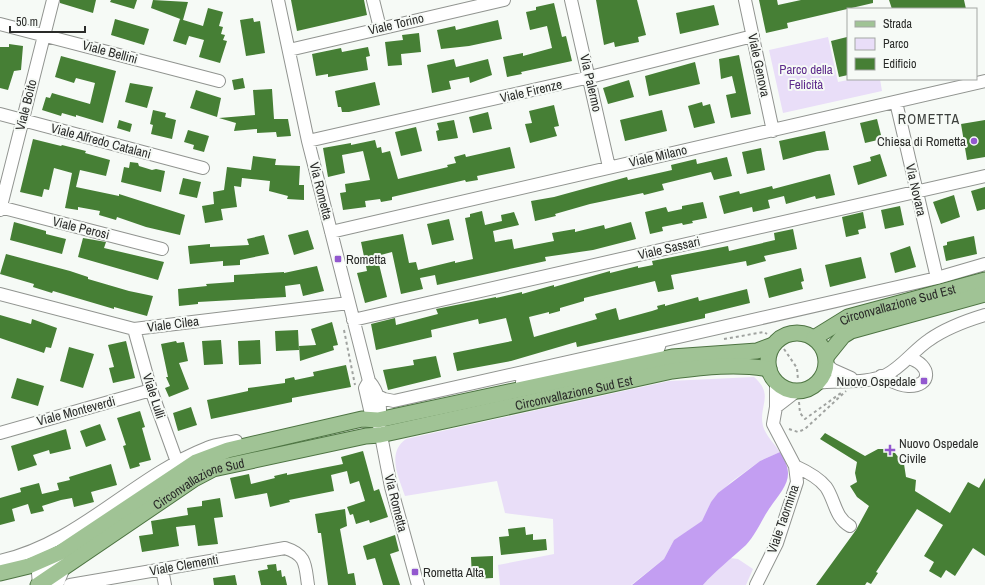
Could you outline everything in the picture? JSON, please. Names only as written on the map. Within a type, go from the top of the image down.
[{"type":"main road","name":"Circonvallazione Sud Est","points":[[380,423],[606,367],[672,357],[757,351],[778,347],[782,338],[792,333],[804,334],[814,338],[848,317],[985,280]]},
{"type":"main road","name":"Circonvallazione Sud Est","points":[[816,383],[824,371],[826,361],[843,336],[851,331],[985,294]]},
{"type":"main road","points":[[814,338],[822,346],[826,361]]},
{"type":"main road","points":[[773,375],[770,353],[778,347]]},
{"type":"main road","name":"Circonvallazione Sud Est","points":[[380,423],[672,371],[698,368],[751,366],[773,375],[786,388],[798,387]]},
{"type":"main road","points":[[798,387],[805,390],[816,383]]},
{"type":"main road","name":"Circonvallazione Sud","points":[[0,573],[29,566],[49,558],[196,462],[228,450],[362,419],[380,423]]},
{"type":"main road","name":"Circonvallazione Sud","points":[[39,585],[194,479],[212,469],[366,436],[380,423]]},
{"type":"street","name":"Viale Boito","points":[[0,208],[53,0]]},
{"type":"street","name":"Via Rometta","points":[[278,0],[308,141],[369,381],[374,387],[376,395],[391,487],[418,585]]},
{"type":"street","points":[[373,0],[380,28]]},
{"type":"street","name":"Viale Torino","points":[[289,50],[504,0]]},
{"type":"street","name":"Via Palermo","points":[[571,0],[590,77],[609,167]]},
{"type":"street","name":"Viale Genova","points":[[745,0],[773,131]]},
{"type":"street","name":"Viale Bellini","points":[[0,24],[219,81]]},
{"type":"street","name":"Viale Firenze","points":[[308,141],[590,77],[753,36]]},
{"type":"street","name":"Viale Milano","points":[[331,232],[985,81]]},
{"type":"street","name":"Via Novara","points":[[896,102],[937,278]]},
{"type":"street","name":"Viale Alfredo Catalani","points":[[0,114],[203,168]]},
{"type":"street","name":"Viale Sassari","points":[[353,320],[985,176]]},
{"type":"street","name":"Viale Perosi","points":[[0,208],[162,249]]},
{"type":"street","points":[[376,395],[384,399],[394,401],[937,278],[985,264]]},
{"type":"street","name":"Viale Cilea","points":[[0,294],[134,329],[349,303]]},
{"type":"street","points":[[816,383],[870,380],[886,374],[909,358],[929,340],[957,324],[985,315]]},
{"type":"street","name":"Viale Lulli","points":[[134,329],[151,390],[177,462]]},
{"type":"street","points":[[606,367],[657,352],[660,341]]},
{"type":"street","points":[[881,376],[906,387],[917,386],[924,381],[926,375],[925,367],[918,360],[909,358]]},
{"type":"street","points":[[826,361],[841,375],[854,380]]},
{"type":"street","points":[[773,375],[776,407],[773,424]]},
{"type":"street","name":"Via Rometta","points":[[369,381],[365,388],[371,414],[380,423]]},
{"type":"street","points":[[776,407],[798,387]]},
{"type":"street","name":"Viale Monteverdi","points":[[0,433],[151,390]]},
{"type":"street","points":[[0,561],[23,556],[55,542],[177,462],[208,447],[353,414]]},
{"type":"street","name":"Viale Taormina","points":[[756,585],[777,543],[797,482],[795,466],[773,424]]},
{"type":"street","points":[[795,466],[825,486],[841,518],[850,526]]},
{"type":"street","name":"Circonvallazione Sud","points":[[39,585],[38,573],[80,544],[80,539]]},
{"type":"street","name":"Viale Clementi","points":[[70,585],[285,548],[297,552],[304,560],[308,585]]},
{"type":"street","points":[[162,569],[165,585]]},
{"type":"street","points":[[57,585],[63,570]]},
{"type":"path","points":[[343,328],[356,389]]},
{"type":"path","points":[[778,347],[797,368],[798,387]]},
{"type":"path","points":[[773,424],[786,423],[789,430],[794,432],[805,429],[846,391]]},
{"type":"green space","name":"Parco della Felicità","points":[[828,37],[838,82],[848,80],[880,80],[882,91],[783,113],[769,50]]},
{"type":"green space","points":[[754,377],[764,389],[765,395],[762,419],[764,429],[780,452],[760,461],[731,482],[711,502],[703,521],[674,540],[664,559],[631,585],[500,585],[498,565],[554,554],[553,519],[505,513],[497,481],[405,496],[397,474],[395,458],[400,445],[406,439],[669,381]]},
{"type":"green space","points":[[730,558],[738,559],[753,569],[746,585],[703,585],[718,568]]},
{"type":"shaded area","points":[[780,452],[788,469],[788,476],[784,488],[769,509],[750,541],[703,585],[632,585],[664,559],[674,540],[702,521],[711,502],[718,493],[760,461]]},
{"type":"building","points":[[60,0],[96,0],[93,13],[60,3]]},
{"type":"building","points":[[111,0],[137,0],[134,9],[110,2]]},
{"type":"building","points":[[153,0],[188,2],[183,20],[151,8]]},
{"type":"building","points":[[291,0],[364,0],[367,15],[297,31]]},
{"type":"building","points":[[596,0],[637,0],[646,35],[638,37],[639,42],[615,47],[614,42],[604,45]]},
{"type":"building","points":[[759,0],[777,0],[778,5],[801,0],[873,0],[873,3],[787,23],[788,28],[766,33]]},
{"type":"building","points":[[889,0],[964,0],[966,8],[892,8]]},
{"type":"building","points":[[554,3],[562,37],[566,36],[572,61],[521,72],[522,74],[507,77],[503,57],[523,53],[523,56],[552,48],[547,26],[530,30],[526,12],[536,10],[536,7]]},
{"type":"building","points":[[714,5],[719,25],[680,34],[676,13]]},
{"type":"building","points":[[208,8],[223,12],[219,26],[223,27],[221,34],[225,35],[223,40],[227,41],[220,63],[199,57],[204,40],[189,36],[186,45],[173,41],[180,19],[203,26]]},
{"type":"building","points":[[253,18],[254,22],[260,21],[265,53],[246,56],[240,20]]},
{"type":"building","points":[[115,19],[149,29],[144,45],[111,35]]},
{"type":"building","points":[[498,20],[502,39],[469,46],[441,49],[437,30],[455,26],[456,30]]},
{"type":"building","points":[[419,33],[421,52],[401,54],[402,65],[388,66],[385,42],[403,40],[402,35]]},
{"type":"building","points":[[847,37],[847,75],[839,77],[831,41]]},
{"type":"building","points":[[9,44],[23,46],[21,70],[14,71],[8,90],[0,88],[0,47],[9,47]]},
{"type":"building","points":[[368,47],[370,56],[366,57],[368,70],[328,77],[328,74],[316,76],[312,54],[341,48],[342,52]]},
{"type":"building","points":[[739,55],[751,114],[731,118],[726,95],[736,93],[732,76],[721,79],[719,59]]},
{"type":"building","points":[[61,56],[116,71],[103,123],[76,115],[76,117],[62,113],[61,116],[42,110],[46,97],[50,98],[52,93],[90,104],[95,83],[76,78],[74,83],[55,77]]},
{"type":"building","points":[[454,59],[456,67],[488,59],[492,75],[470,83],[469,77],[449,81],[451,89],[432,93],[427,65]]},
{"type":"building","points":[[695,62],[700,84],[649,96],[645,76]]},
{"type":"building","points":[[243,78],[245,88],[234,90],[232,80]]},
{"type":"building","points":[[629,80],[634,97],[608,104],[603,88]]},
{"type":"building","points":[[375,82],[380,105],[349,112],[342,112],[341,107],[338,107],[335,91]]},
{"type":"building","points":[[130,83],[153,87],[147,108],[125,102]]},
{"type":"building","points":[[272,89],[274,119],[288,119],[291,136],[277,137],[276,132],[257,133],[257,129],[234,131],[236,123],[219,118],[255,115],[253,90]]},
{"type":"building","points":[[196,90],[221,98],[217,117],[190,108]]},
{"type":"building","points":[[702,102],[703,106],[710,104],[715,123],[694,128],[688,106]]},
{"type":"building","points":[[554,105],[559,126],[554,127],[557,136],[530,143],[525,124],[532,123],[529,111]]},
{"type":"building","points":[[153,110],[166,113],[165,117],[176,120],[172,139],[151,134],[153,125],[150,124]]},
{"type":"building","points":[[662,110],[667,131],[625,141],[620,120]]},
{"type":"building","points":[[488,112],[492,129],[473,133],[469,117]]},
{"type":"building","points":[[877,119],[882,139],[865,143],[860,123]]},
{"type":"building","points":[[119,120],[132,124],[130,132],[117,128]]},
{"type":"building","points":[[454,120],[458,138],[438,141],[436,131],[439,130],[437,123]]},
{"type":"building","name":"Chiesa di Rometta","points":[[985,120],[985,157],[967,160],[961,124]]},
{"type":"building","points":[[416,127],[422,151],[401,156],[395,132]]},
{"type":"building","points":[[188,130],[209,136],[204,152],[193,149],[194,145],[184,142]]},
{"type":"building","points":[[825,131],[829,150],[817,151],[783,160],[779,141]]},
{"type":"building","points":[[33,139],[86,151],[85,153],[110,160],[106,176],[80,170],[76,187],[119,196],[119,194],[185,215],[180,235],[146,227],[117,217],[116,220],[99,215],[100,211],[78,207],[78,210],[65,208],[72,173],[54,168],[49,190],[44,189],[42,197],[20,192]]},
{"type":"building","points":[[375,140],[377,148],[381,147],[382,153],[390,151],[398,179],[448,167],[447,165],[456,163],[454,157],[465,154],[466,157],[510,147],[515,168],[477,176],[478,180],[466,182],[465,180],[392,197],[392,200],[381,202],[380,199],[365,201],[366,207],[343,210],[340,193],[346,192],[345,184],[370,180],[363,151],[342,155],[345,173],[328,177],[323,148],[351,143],[351,145]]},
{"type":"building","points":[[761,148],[765,170],[747,174],[742,152]]},
{"type":"building","points":[[880,154],[887,176],[858,185],[853,166],[871,161],[870,157]]},
{"type":"building","points":[[253,156],[276,159],[275,165],[300,166],[299,185],[304,185],[304,200],[287,199],[288,196],[269,191],[270,181],[242,178],[241,187],[234,186],[237,207],[221,209],[223,220],[205,223],[202,206],[214,204],[213,192],[224,190],[227,167],[251,170]]},
{"type":"building","points":[[727,157],[732,176],[714,180],[711,172],[662,184],[664,190],[590,204],[555,214],[556,216],[535,221],[531,201],[554,197],[627,177],[628,180],[672,170],[671,165],[696,159],[697,164]]},
{"type":"building","points":[[130,162],[138,163],[139,166],[152,170],[156,169],[165,171],[161,192],[121,182],[124,167],[129,168]]},
{"type":"building","points":[[830,174],[835,195],[816,199],[815,196],[786,204],[784,196],[768,200],[770,208],[753,212],[752,207],[724,214],[719,196],[739,191],[740,194],[772,186],[773,189]]},
{"type":"building","points":[[183,178],[201,182],[197,198],[179,194]]},
{"type":"building","points":[[985,187],[985,209],[977,211],[971,191]]},
{"type":"building","points":[[954,195],[960,217],[941,224],[933,202]]},
{"type":"building","points":[[703,202],[707,218],[692,221],[693,223],[683,225],[682,223],[662,227],[663,231],[650,234],[645,212],[666,207],[668,212],[682,209],[682,206]]},
{"type":"building","points":[[900,206],[904,225],[885,229],[881,210]]},
{"type":"building","points":[[482,211],[485,225],[502,221],[501,215],[514,212],[519,225],[493,231],[495,242],[512,239],[514,249],[554,241],[552,233],[575,229],[575,232],[604,225],[605,229],[631,222],[636,239],[593,250],[545,257],[546,261],[437,285],[435,275],[420,278],[423,289],[401,294],[392,252],[377,256],[387,297],[365,303],[357,273],[367,271],[361,242],[403,234],[409,263],[416,262],[418,270],[455,261],[455,263],[473,259],[465,218],[470,217],[470,214]]},
{"type":"building","points":[[863,212],[866,228],[858,230],[859,234],[846,237],[842,217]]},
{"type":"building","points":[[449,219],[454,240],[432,245],[427,224]]},
{"type":"building","points":[[14,222],[46,231],[46,234],[66,239],[62,254],[10,240]]},
{"type":"building","points":[[793,229],[797,249],[764,256],[766,261],[747,266],[746,261],[671,275],[674,289],[658,292],[655,281],[584,298],[584,301],[560,308],[560,311],[529,317],[534,337],[597,319],[595,314],[616,308],[619,320],[658,309],[657,306],[665,304],[665,306],[698,297],[699,301],[747,289],[750,303],[705,314],[705,318],[577,347],[576,342],[511,361],[457,371],[453,353],[512,341],[506,318],[479,324],[478,319],[431,330],[432,337],[376,350],[371,324],[395,318],[396,325],[438,314],[436,309],[522,292],[522,294],[554,285],[554,287],[610,271],[610,273],[638,266],[638,268],[653,265],[652,261],[728,246],[729,251],[775,240],[774,233]]},
{"type":"building","points":[[308,230],[314,249],[294,255],[288,235]]},
{"type":"building","points":[[264,235],[269,254],[240,260],[240,265],[223,266],[223,261],[190,264],[188,246],[210,244],[210,247],[249,245],[247,239]]},
{"type":"building","points":[[974,236],[977,254],[946,261],[943,246],[947,245],[947,242]]},
{"type":"building","points":[[83,238],[106,242],[104,248],[164,262],[158,280],[78,257]]},
{"type":"building","points":[[910,246],[916,267],[895,273],[890,253]]},
{"type":"building","points":[[6,254],[70,271],[88,277],[88,279],[129,291],[153,296],[147,316],[114,307],[114,309],[53,291],[52,293],[33,287],[34,284],[0,274]]},
{"type":"building","points":[[861,257],[866,278],[830,287],[825,265]]},
{"type":"building","points":[[317,266],[324,291],[303,296],[300,284],[285,286],[286,297],[198,302],[198,304],[179,306],[178,289],[207,286],[206,284],[234,282],[234,275],[284,273]]},
{"type":"building","points":[[801,268],[804,281],[801,282],[803,289],[769,298],[764,278]]},
{"type":"building","points":[[0,315],[31,324],[32,319],[57,328],[51,348],[46,347],[44,353],[0,338]]},
{"type":"building","points":[[332,322],[338,345],[333,346],[334,350],[300,361],[299,346],[316,345],[311,329]]},
{"type":"building","points":[[298,330],[299,350],[276,351],[275,331]]},
{"type":"building","points":[[221,340],[223,364],[204,365],[202,341]]},
{"type":"building","points":[[260,340],[261,364],[239,365],[238,341]]},
{"type":"building","points":[[126,341],[135,378],[113,383],[109,368],[114,367],[108,345]]},
{"type":"building","points":[[176,341],[177,343],[184,342],[188,361],[179,363],[189,389],[169,397],[165,388],[170,386],[166,377],[168,377],[161,344]]},
{"type":"building","points":[[69,347],[94,354],[83,388],[60,381]]},
{"type":"building","points":[[436,356],[441,377],[388,390],[383,370],[414,365],[413,360]]},
{"type":"building","points":[[346,365],[351,387],[292,398],[292,402],[211,419],[207,400],[248,391],[248,388],[285,383],[285,379],[294,377],[295,380],[314,376],[313,372]]},
{"type":"building","points":[[17,378],[44,386],[38,406],[11,398]]},
{"type":"building","points":[[191,407],[197,425],[178,431],[173,413]]},
{"type":"building","points":[[140,411],[145,427],[142,428],[151,460],[139,463],[140,466],[130,469],[123,446],[126,445],[117,418]]},
{"type":"building","points":[[100,424],[106,440],[86,447],[80,431]]},
{"type":"building","points":[[66,429],[71,449],[50,454],[49,450],[33,455],[37,465],[18,471],[11,446]]},
{"type":"building","points":[[825,433],[865,456],[878,449],[886,449],[895,453],[904,464],[906,477],[916,480],[915,491],[950,513],[968,482],[979,488],[985,478],[985,556],[973,548],[955,576],[946,570],[941,578],[929,571],[934,562],[924,556],[943,525],[917,509],[876,572],[878,573],[871,584],[867,582],[865,585],[816,585],[856,530],[869,506],[857,497],[850,486],[857,482],[855,473],[857,462],[820,439]]},
{"type":"building","points":[[363,451],[374,491],[379,489],[388,517],[370,523],[369,520],[356,524],[353,514],[350,515],[347,507],[365,501],[359,481],[350,484],[347,471],[331,475],[334,491],[289,500],[290,502],[270,507],[267,493],[235,499],[230,478],[249,474],[251,484],[275,478],[274,476],[287,473],[287,475],[343,464],[341,457]]},
{"type":"building","points":[[111,464],[117,485],[91,492],[94,502],[74,507],[72,498],[61,500],[42,506],[44,511],[31,514],[28,504],[12,509],[15,521],[0,525],[0,498],[21,492],[20,488],[39,483],[42,494],[59,490],[57,483],[70,480],[69,477]]},
{"type":"building","points":[[220,498],[223,517],[214,518],[218,544],[198,546],[195,525],[176,527],[179,546],[142,552],[139,536],[153,534],[151,521],[188,515],[187,508],[202,506],[202,501]]},
{"type":"building","points":[[345,509],[347,526],[340,529],[348,574],[354,573],[356,585],[328,585],[321,533],[318,533],[315,514]]},
{"type":"building","points":[[525,527],[526,535],[533,534],[533,540],[546,539],[547,550],[501,555],[499,537],[509,536],[508,529]]},
{"type":"building","points":[[395,535],[399,551],[390,554],[400,585],[383,585],[375,558],[367,560],[363,546]]},
{"type":"building","points":[[493,556],[493,578],[472,579],[471,557]]},
{"type":"building","points":[[276,564],[277,571],[281,570],[282,577],[285,576],[287,585],[261,585],[258,571],[268,569],[267,565]]},
{"type":"building","points":[[235,575],[237,585],[214,585],[213,578]]},
{"type":"place","name":"Chiesa di Rometta","points":[[974,141]]},
{"type":"place","name":"Rometta","points":[[338,259]]},
{"type":"place","name":"Nuovo Ospedale","points":[[924,381]]},
{"type":"place","name":"Nuovo Ospedale Civile","points":[[890,450]]},
{"type":"place","name":"Rometta Alta","points":[[415,572]]},
{"type":"district","name":"ROMETTA","points":[[929,119]]}]
